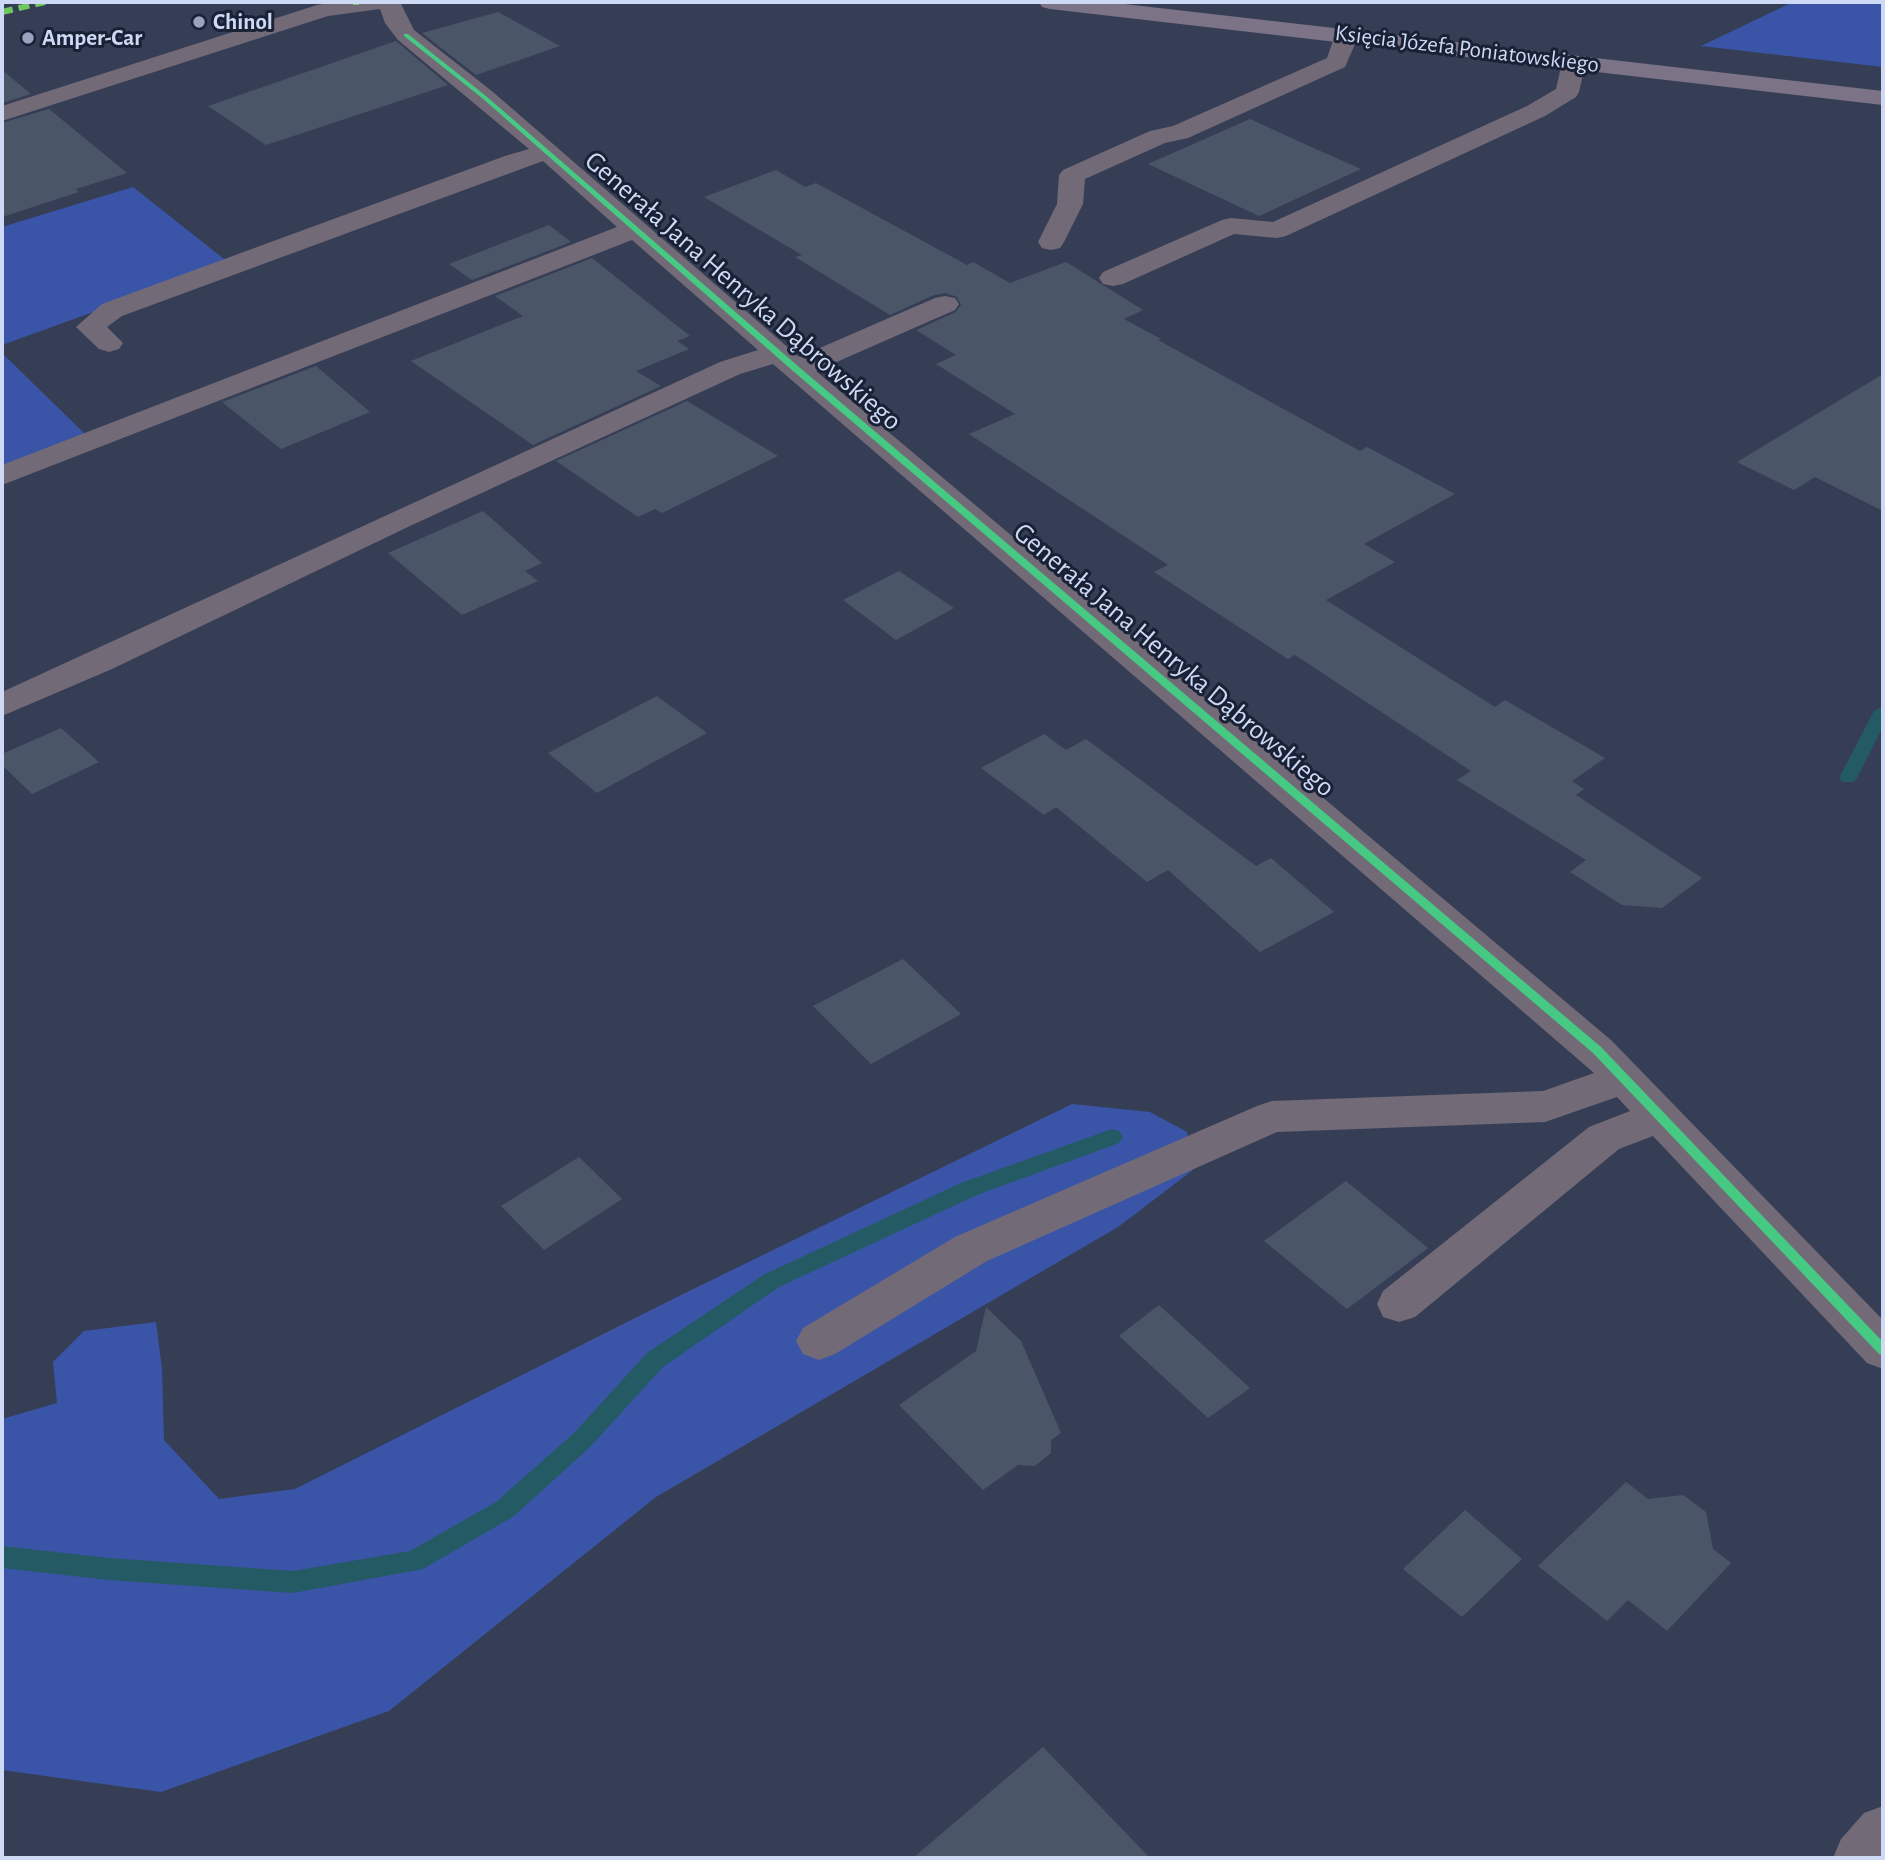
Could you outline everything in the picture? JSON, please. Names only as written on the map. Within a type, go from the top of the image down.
[{"type":"main road","name":"Księcia Józefa Poniatowskiego","points":[[1050,2],[1079,3],[1883,99]]},
{"type":"street","points":[[2,114],[325,10],[387,2]]},
{"type":"street","name":"Generała Jana Henryka Dąbrowskiego","points":[[387,2],[406,35],[548,152],[788,361],[1576,1032],[1661,1116],[1883,1350]]},
{"type":"street","points":[[1051,242],[1070,204],[1072,175],[1158,135],[1179,133],[1337,62],[1347,35]]},
{"type":"street","points":[[1113,278],[1231,226],[1277,230],[1536,111],[1567,92],[1574,62]]},
{"type":"street","points":[[109,343],[90,327],[112,310],[514,161],[548,152]]},
{"type":"street","points":[[2,475],[636,229]]},
{"type":"street","points":[[2,705],[100,662],[399,519],[718,374],[788,361],[945,303]]},
{"type":"street","points":[[819,1341],[971,1249],[1272,1117],[1545,1106],[1624,1078]]},
{"type":"street","points":[[1399,1304],[1604,1138],[1661,1116]]},
{"type":"street","points":[[1860,1858],[1883,1832]]},
{"type":"shaded area","points":[[1793,2],[1883,2],[1883,67],[1701,46]]},
{"type":"shaded area","points":[[133,187],[229,263],[2,345],[2,227]]},
{"type":"shaded area","points":[[2,353],[86,435],[2,467]]},
{"type":"shaded area","points":[[1072,1104],[1150,1112],[1187,1132],[1193,1170],[1118,1227],[656,1497],[389,1711],[161,1792],[2,1770],[2,1419],[57,1403],[53,1362],[84,1331],[156,1322],[162,1369],[164,1440],[219,1499],[295,1489],[679,1296]]},
{"type":"building","points":[[498,12],[560,46],[476,75],[422,33]]},
{"type":"building","points":[[396,41],[448,85],[266,145],[208,106]]},
{"type":"building","points":[[2,70],[31,94],[2,103]]},
{"type":"building","points":[[49,109],[127,173],[2,217],[2,123]]},
{"type":"building","points":[[1250,119],[1361,169],[1259,216],[1148,164]]},
{"type":"building","points":[[776,170],[805,187],[816,183],[967,265],[973,262],[1010,283],[1066,262],[1143,310],[1124,319],[1161,339],[1158,340],[1360,451],[1367,447],[1455,494],[1364,544],[1395,562],[1326,600],[1495,707],[1505,700],[1605,758],[1572,781],[1584,789],[1576,795],[1702,878],[1662,908],[1622,905],[1570,872],[1586,860],[1457,780],[1471,771],[1295,655],[1288,659],[1154,572],[1168,565],[969,434],[1015,414],[936,364],[956,355],[916,330],[956,312],[961,305],[957,297],[946,293],[934,295],[890,315],[795,257],[802,255],[704,197]]},
{"type":"building","points":[[549,225],[571,242],[472,280],[449,264]]},
{"type":"building","points":[[592,258],[690,336],[677,341],[689,349],[636,371],[661,386],[533,445],[411,361],[523,316],[495,296]]},
{"type":"building","points":[[316,366],[370,412],[281,449],[222,402]]},
{"type":"building","points":[[1883,374],[1883,511],[1815,477],[1794,490],[1737,462]]},
{"type":"building","points":[[687,401],[778,456],[662,513],[655,509],[638,517],[556,461]]},
{"type":"building","points":[[483,511],[542,563],[525,571],[538,581],[462,615],[388,553]]},
{"type":"building","points":[[899,571],[954,608],[896,640],[843,600]]},
{"type":"building","points":[[657,696],[707,733],[597,793],[548,753]]},
{"type":"building","points":[[61,728],[99,762],[32,794],[2,765],[2,754]]},
{"type":"building","points":[[1044,734],[1066,750],[1086,739],[1256,866],[1271,858],[1334,912],[1260,952],[1168,870],[1147,882],[1056,807],[1044,815],[981,768]]},
{"type":"building","points":[[903,959],[961,1014],[871,1064],[813,1006]]},
{"type":"building","points":[[579,1157],[622,1199],[544,1250],[501,1206]]},
{"type":"building","points":[[1346,1181],[1428,1248],[1347,1309],[1264,1241]]},
{"type":"building","points":[[1159,1305],[1250,1388],[1208,1418],[1119,1336]]},
{"type":"building","points":[[986,1307],[1021,1341],[1061,1433],[1051,1440],[1051,1453],[1035,1466],[1018,1465],[983,1490],[899,1405],[976,1351]]},
{"type":"building","points":[[1626,1482],[1648,1499],[1683,1495],[1706,1512],[1713,1549],[1731,1563],[1667,1631],[1628,1600],[1607,1621],[1538,1566]]},
{"type":"building","points":[[1465,1510],[1522,1559],[1462,1617],[1403,1569]]},
{"type":"building","points":[[1043,1747],[1150,1858],[913,1858]]},
{"type":"waterway","points":[[1848,778],[1883,711]]},
{"type":"waterway","points":[[2,1557],[109,1569],[293,1582],[414,1561],[505,1509],[582,1440],[655,1360],[771,1281],[969,1189],[1112,1137]]},
{"type":"marked path","points":[[2,12],[45,2]]},
{"type":"cycle path","points":[[406,35],[484,97],[796,369],[1597,1050],[1883,1350]]},
{"type":"place","name":"Chinol","points":[[199,22]]},
{"type":"place","name":"Amper-Car","points":[[28,38]]}]
